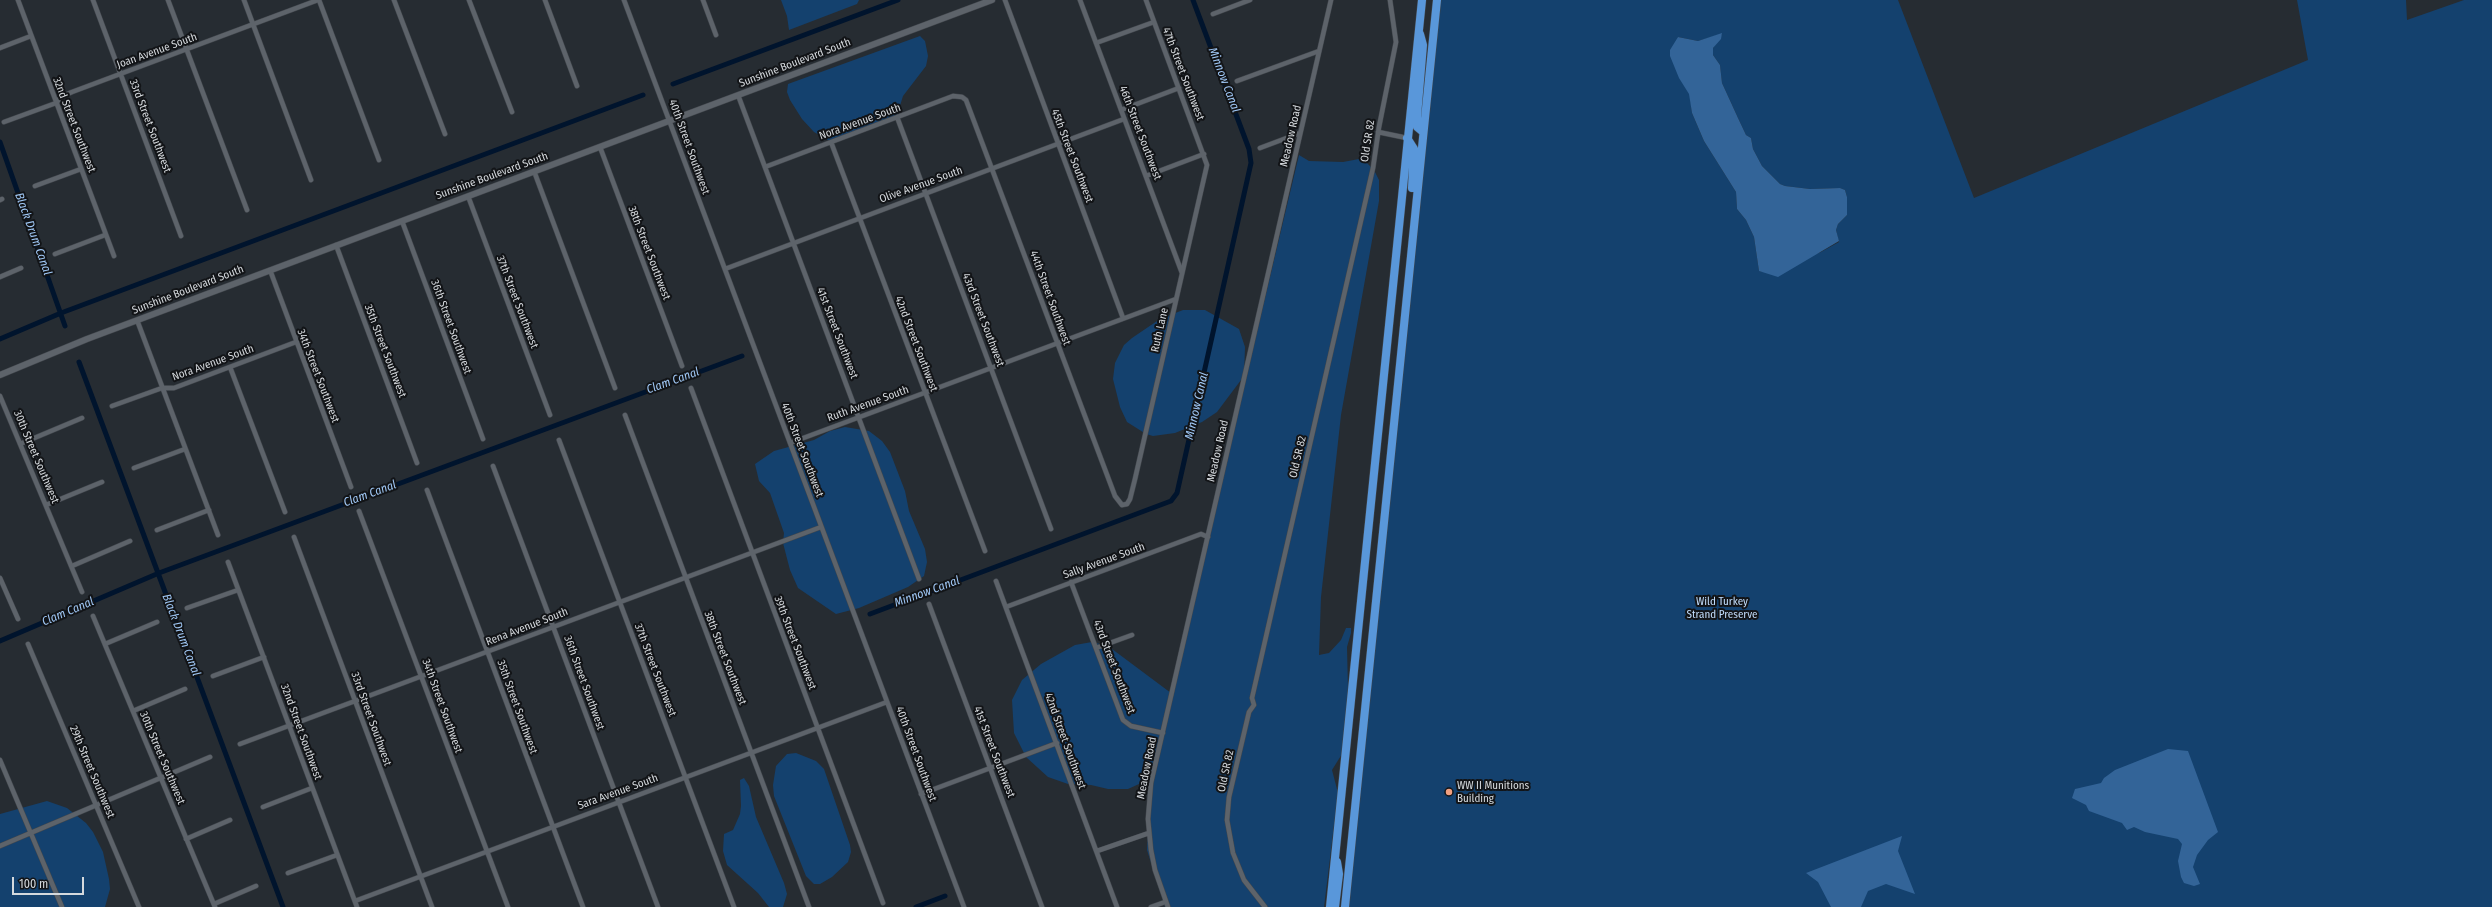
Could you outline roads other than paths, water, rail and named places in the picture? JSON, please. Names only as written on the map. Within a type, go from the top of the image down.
[{"type":"highway","points":[[1330,907],[1422,0]]},
{"type":"highway","points":[[1345,907],[1437,0]]},
{"type":"highway","points":[[1419,30],[1423,45],[1417,127],[1423,132]]},
{"type":"highway","points":[[1407,138],[1414,149],[1413,179],[1406,248],[1410,260]]},
{"type":"highway","points":[[1335,850],[1339,874],[1335,907]]},
{"type":"street","name":"32nd Street Southwest","points":[[18,0],[114,256]]},
{"type":"street","name":"33rd Street Southwest","points":[[93,0],[181,236]]},
{"type":"street","points":[[168,0],[247,210]]},
{"type":"street","points":[[244,0],[311,180]]},
{"type":"street","points":[[319,0],[379,160]]},
{"type":"street","name":"Joan Avenue South","points":[[4,122],[56,102],[66,95],[120,74],[319,0]]},
{"type":"street","points":[[394,0],[445,134]]},
{"type":"street","points":[[469,0],[512,112]]},
{"type":"street","points":[[545,0],[577,86]]},
{"type":"street","name":"40th Street Southwest","points":[[624,0],[964,907]]},
{"type":"street","points":[[703,0],[716,36]]},
{"type":"street","name":"Sunshine Boulevard South","points":[[0,375],[137,320],[992,0]]},
{"type":"street","name":"45th Street Southwest","points":[[1005,0],[1123,318]]},
{"type":"street","name":"46th Street Southwest","points":[[1080,0],[1182,273]]},
{"type":"street","name":"47th Street Southwest","points":[[1146,0],[1204,154]]},
{"type":"street","points":[[1213,14],[1250,0]]},
{"type":"street","name":"Meadow Road","points":[[1168,907],[1155,870],[1149,833],[1150,794],[1331,0]]},
{"type":"street","name":"Old SR 82","points":[[1265,907],[1244,880],[1232,853],[1227,820],[1229,798],[1248,712],[1254,705],[1252,698],[1373,168],[1378,132],[1396,42],[1390,0]]},
{"type":"street","points":[[1096,44],[1154,22]]},
{"type":"street","points":[[0,48],[31,36]]},
{"type":"street","points":[[1237,81],[1319,51]]},
{"type":"street","points":[[1121,110],[1179,88]]},
{"type":"street","name":"41st Street Southwest","points":[[738,95],[919,578]]},
{"type":"street","name":"Nora Avenue South","points":[[765,167],[953,96],[962,97]]},
{"type":"street","name":"44th Street Southwest","points":[[962,97],[966,100],[1115,496],[1122,505]]},
{"type":"street","name":"43rd Street Southwest","points":[[897,117],[1051,529]]},
{"type":"street","name":"Olive Avenue South","points":[[725,269],[1124,119]]},
{"type":"street","points":[[1378,132],[1407,138]]},
{"type":"street","points":[[1260,148],[1300,133]]},
{"type":"street","name":"42nd Street Southwest","points":[[831,142],[985,551]]},
{"type":"street","name":"38th Street Southwest","points":[[600,147],[682,366]]},
{"type":"street","points":[[1146,176],[1204,154]]},
{"type":"street","name":"Ruth Lane","points":[[1122,505],[1127,504],[1130,499],[1206,170],[1204,154]]},
{"type":"street","points":[[35,186],[81,169]]},
{"type":"street","points":[[534,171],[615,388]]},
{"type":"street","name":"37th Street Southwest","points":[[468,196],[550,415]]},
{"type":"street","name":"36th Street Southwest","points":[[402,221],[483,439]]},
{"type":"street","points":[[55,254],[105,235]]},
{"type":"street","name":"35th Street Southwest","points":[[336,246],[417,463]]},
{"type":"street","points":[[0,277],[21,268]]},
{"type":"street","name":"34th Street Southwest","points":[[270,270],[351,487]]},
{"type":"street","name":"Ruth Avenue South","points":[[790,443],[1176,299]]},
{"type":"street","points":[[137,320],[218,536]]},
{"type":"street","name":"Nora Avenue South","points":[[112,406],[162,388],[174,388],[296,342]]},
{"type":"street","points":[[230,367],[285,512]]},
{"type":"street","name":"39th Street Southwest","points":[[691,388],[883,903]]},
{"type":"street","name":"30th Street Southwest","points":[[0,396],[82,592]]},
{"type":"street","name":"38th Street Southwest","points":[[625,415],[809,907]]},
{"type":"street","points":[[20,444],[82,418]]},
{"type":"street","name":"37th Street Southwest","points":[[559,440],[734,907]]},
{"type":"street","points":[[134,468],[185,449]]},
{"type":"street","name":"36th Street Southwest","points":[[493,466],[658,907]]},
{"type":"street","points":[[46,505],[102,482]]},
{"type":"street","name":"35th Street Southwest","points":[[427,490],[583,907]]},
{"type":"street","points":[[157,530],[208,510]]},
{"type":"street","name":"34th Street Southwest","points":[[359,511],[508,907]]},
{"type":"street","name":"Rena Avenue South","points":[[240,744],[821,527]]},
{"type":"street","name":"Sally Avenue South","points":[[1006,607],[1201,534],[1208,537]]},
{"type":"street","name":"33rd Street Southwest","points":[[294,537],[432,907]]},
{"type":"street","points":[[72,566],[130,541]]},
{"type":"street","name":"32nd Street Southwest","points":[[228,562],[357,907]]},
{"type":"street","points":[[0,578],[18,619]]},
{"type":"street","name":"42nd Street Southwest","points":[[996,581],[1117,907]]},
{"type":"street","name":"43rd Street Southwest","points":[[1071,582],[1123,720],[1131,726],[1163,733]]},
{"type":"street","points":[[187,608],[238,590]]},
{"type":"street","name":"41st Street Southwest","points":[[929,604],[1042,907]]},
{"type":"street","name":"30th Street Southwest","points":[[93,616],[215,905]]},
{"type":"street","points":[[105,644],[157,622]]},
{"type":"street","points":[[1096,648],[1132,635]]},
{"type":"street","name":"29th Street Southwest","points":[[28,644],[139,907]]},
{"type":"street","points":[[213,676],[264,657]]},
{"type":"street","points":[[133,711],[185,689]]},
{"type":"street","name":"Sara Avenue South","points":[[355,901],[552,826],[887,702]]},
{"type":"street","points":[[921,794],[1057,743]]},
{"type":"street","points":[[0,846],[210,757]]},
{"type":"street","points":[[0,760],[62,907]]},
{"type":"street","points":[[263,807],[312,788]]},
{"type":"street","points":[[186,839],[230,820]]},
{"type":"street","points":[[1097,851],[1149,833]]},
{"type":"street","points":[[288,873],[337,854]]},
{"type":"street","points":[[215,905],[256,886]]},
{"type":"street","points":[[1151,907],[1165,902]]},
{"type":"waterway","points":[[673,84],[898,0]]},
{"type":"waterway","name":"Minnow Canal","points":[[870,614],[1171,501],[1177,493],[1251,163],[1249,149],[1193,0]]},
{"type":"waterway","points":[[0,339],[61,313],[643,95]]},
{"type":"waterway","name":"Black Drum Canal","points":[[0,142],[65,326]]},
{"type":"waterway","name":"Clam Canal","points":[[0,641],[159,573],[742,356]]},
{"type":"waterway","name":"Black Drum Canal","points":[[79,362],[283,907]]},
{"type":"waterway","points":[[916,907],[945,896]]},
{"type":"place","name":"WW II Munitions Building","points":[[1449,792]]},
{"type":"park label","name":"Wild Turkey Strand Preserve","points":[[1722,608]]}]
